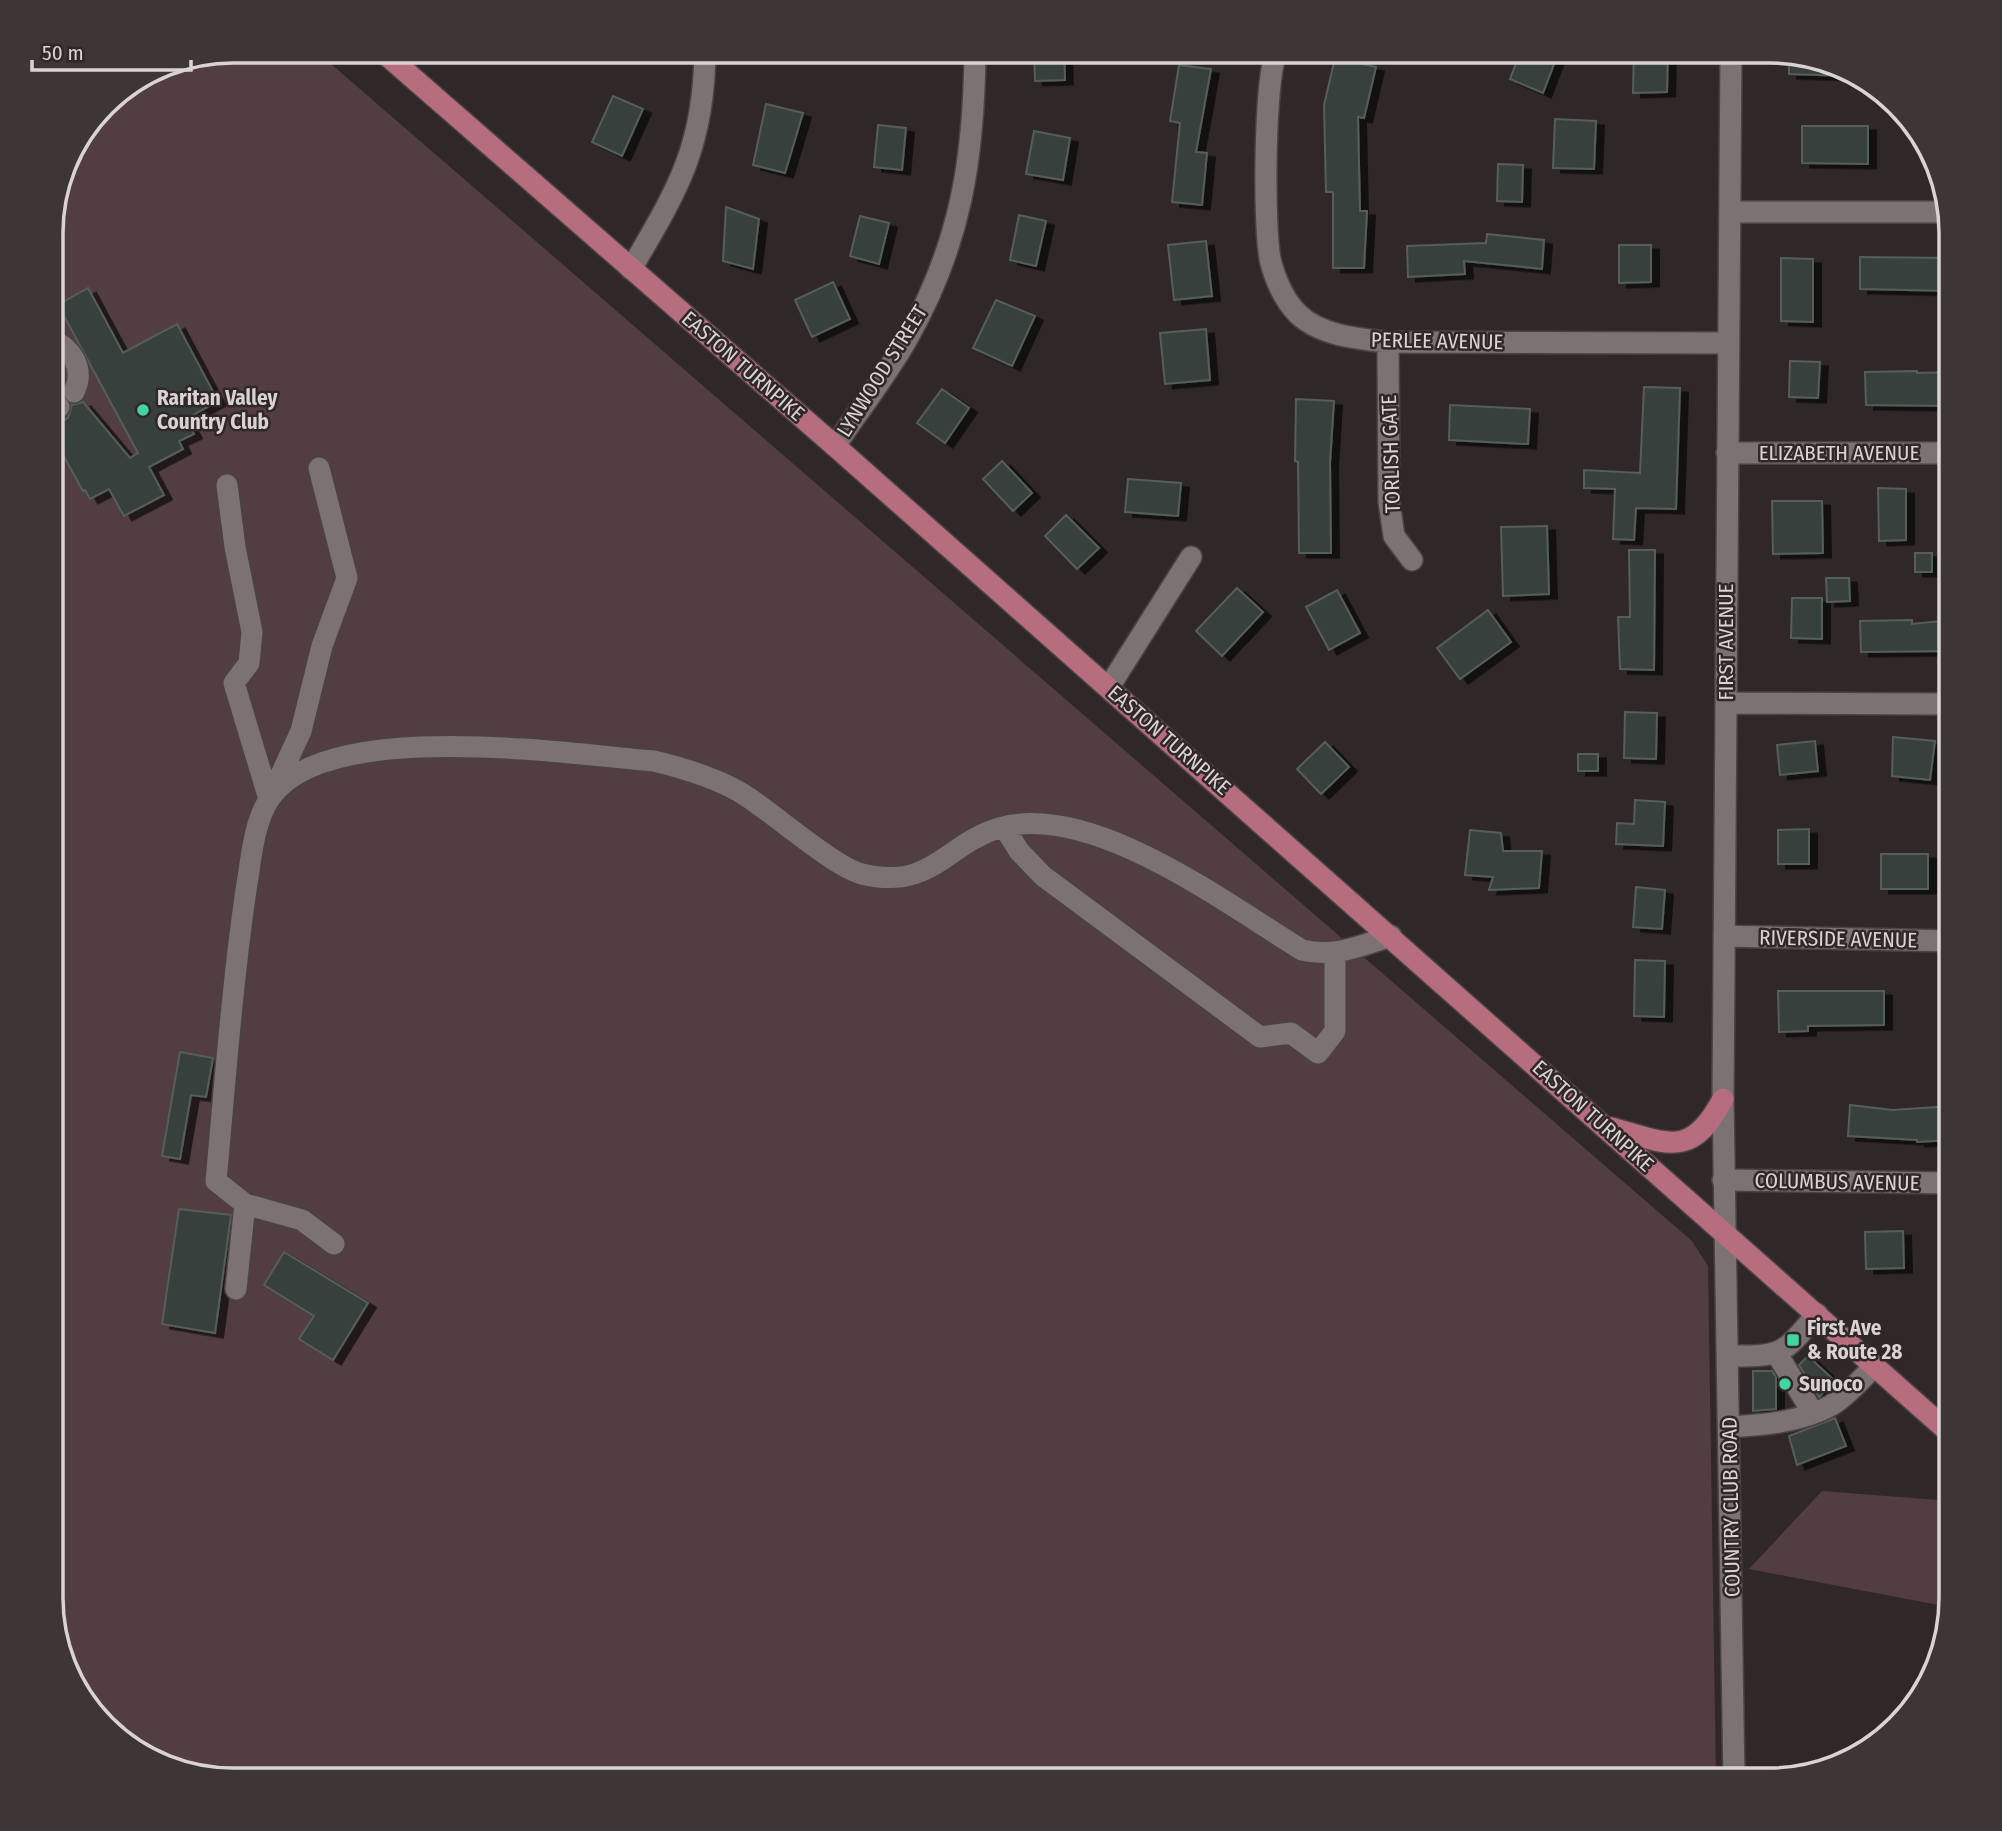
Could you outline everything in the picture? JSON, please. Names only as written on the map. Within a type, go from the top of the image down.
[{"type":"main road","name":"EASTON TURNPIKE","points":[[396,63],[1109,687],[1939,1423]]},
{"type":"main road","points":[[1604,1126],[1671,1143],[1688,1141],[1709,1125],[1723,1099]]},
{"type":"street","points":[[631,269],[687,169],[700,122],[704,63]]},
{"type":"street","name":"LYNWOOD STREET","points":[[835,446],[906,340],[933,288],[953,236],[969,171],[975,107],[975,63]]},
{"type":"street","name":"PERLEE AVENUE","points":[[1274,63],[1268,88],[1267,222],[1270,260],[1280,289],[1299,315],[1350,338],[1388,342],[1728,343]]},
{"type":"street","name":"FIRST AVENUE","points":[[1725,1233],[1723,1099],[1731,63]]},
{"type":"street","points":[[1730,212],[1938,212]]},
{"type":"street","name":"TORLISH GATE","points":[[1388,342],[1389,502],[1394,536],[1412,560]]},
{"type":"street","points":[[63,346],[75,358],[79,377],[74,392]]},
{"type":"street","name":"ELIZABETH AVENUE","points":[[1727,453],[1939,453]]},
{"type":"street","points":[[320,468],[347,578],[322,646],[301,731],[270,799],[252,854],[238,945],[216,1181],[245,1204],[302,1220],[334,1244]]},
{"type":"street","points":[[227,485],[235,547],[252,632],[249,663],[234,683],[270,799]]},
{"type":"street","points":[[1109,687],[1191,557]]},
{"type":"street","points":[[1726,703],[1939,704]]},
{"type":"street","points":[[270,799],[303,772],[335,758],[362,751],[416,745],[654,761],[680,767],[741,792],[862,874],[907,877],[929,870],[978,837],[1004,827],[1020,824],[1074,827],[1107,838],[1146,856],[1302,950],[1321,955],[1335,953],[1391,936]]},
{"type":"street","points":[[1004,827],[1019,851],[1042,876],[1260,1037],[1291,1033],[1318,1053],[1335,1031],[1335,953]]},
{"type":"street","name":"RIVERSIDE AVENUE","points":[[1724,936],[1939,941]]},
{"type":"street","name":"COLUMBUS AVENUE","points":[[1723,1180],[1939,1183]]},
{"type":"street","points":[[236,1289],[245,1204]]},
{"type":"street","name":"COUNTRY CLUB ROAD","points":[[1725,1233],[1734,1768]]},
{"type":"street","points":[[1728,1356],[1777,1354],[1789,1348],[1817,1314]]},
{"type":"street","points":[[1777,1354],[1814,1413]]},
{"type":"street","points":[[1730,1427],[1755,1426],[1814,1413],[1832,1405],[1875,1366]]},
{"type":"shaded area","points":[[234,63],[330,63],[1692,1241],[1708,1266],[1716,1768],[222,1768],[200,1765],[168,1755],[130,1733],[98,1701],[86,1683],[69,1642],[63,1609],[63,222],[76,168],[98,130],[130,98],[168,76],[189,69]]},
{"type":"shaded area","points":[[1822,1491],[1939,1500],[1939,1605],[1749,1569]]},
{"type":"building","points":[[1034,63],[1064,63],[1065,80],[1035,81]]},
{"type":"building","points":[[1334,63],[1358,63],[1376,67],[1364,118],[1358,117],[1360,211],[1367,211],[1364,268],[1333,268],[1333,192],[1326,192],[1324,105]]},
{"type":"building","points":[[1516,63],[1554,63],[1543,93],[1510,79]]},
{"type":"building","points":[[1634,63],[1668,63],[1667,92],[1633,93]]},
{"type":"building","points":[[1789,64],[1833,76],[1789,74]]},
{"type":"building","points":[[1179,65],[1211,69],[1196,152],[1207,153],[1202,205],[1172,202],[1180,123],[1170,121]]},
{"type":"building","points":[[613,96],[643,109],[622,156],[592,142]]},
{"type":"building","points":[[766,104],[803,113],[785,173],[753,165]]},
{"type":"building","points":[[1555,119],[1596,121],[1594,169],[1553,168]]},
{"type":"building","points":[[878,125],[906,128],[902,170],[874,167]]},
{"type":"building","points":[[1802,126],[1868,126],[1868,164],[1802,163]]},
{"type":"building","points":[[1034,131],[1070,138],[1063,180],[1026,174]]},
{"type":"building","points":[[1498,164],[1523,165],[1522,202],[1497,201]]},
{"type":"building","points":[[726,207],[759,219],[753,269],[723,261]]},
{"type":"building","points":[[1019,215],[1046,221],[1036,266],[1010,260]]},
{"type":"building","points":[[860,216],[889,223],[879,264],[850,256]]},
{"type":"building","points":[[1487,234],[1544,240],[1542,269],[1464,261],[1465,274],[1408,277],[1407,246],[1486,243]]},
{"type":"building","points":[[1206,241],[1212,296],[1174,300],[1168,245]]},
{"type":"building","points":[[1619,245],[1651,245],[1651,282],[1619,283]]},
{"type":"building","points":[[1860,257],[1939,258],[1939,291],[1860,289]]},
{"type":"building","points":[[1781,258],[1813,259],[1813,322],[1781,321]]},
{"type":"building","points":[[833,282],[850,319],[812,337],[795,300]]},
{"type":"building","name":"Raritan Valley Country Club","points":[[88,288],[123,353],[177,324],[218,401],[186,419],[194,434],[179,441],[183,449],[149,467],[164,495],[124,516],[109,489],[90,499],[63,455],[63,421],[68,418],[72,405],[83,402],[130,458],[138,453],[63,314],[63,302]]},
{"type":"building","points":[[996,300],[1035,316],[1012,366],[973,348]]},
{"type":"building","points":[[1206,329],[1210,380],[1165,384],[1160,333]]},
{"type":"building","points":[[1790,361],[1820,362],[1818,398],[1789,397]]},
{"type":"building","points":[[1865,372],[1939,372],[1939,406],[1866,405]]},
{"type":"building","points":[[1644,387],[1680,388],[1676,509],[1636,508],[1634,540],[1613,539],[1615,489],[1584,488],[1584,470],[1640,473]]},
{"type":"building","points":[[942,389],[969,408],[945,443],[917,423]]},
{"type":"building","points":[[1296,399],[1334,401],[1330,463],[1331,553],[1299,553],[1298,462],[1295,461]]},
{"type":"building","points":[[1450,405],[1530,409],[1528,444],[1449,440]]},
{"type":"building","points":[[1002,461],[1032,493],[1013,511],[983,479]]},
{"type":"building","points":[[1128,479],[1181,483],[1178,516],[1125,512]]},
{"type":"building","points":[[1878,488],[1906,489],[1906,540],[1879,541]]},
{"type":"building","points":[[1772,501],[1822,501],[1823,553],[1773,554]]},
{"type":"building","points":[[1066,515],[1099,548],[1077,569],[1045,536]]},
{"type":"building","points":[[1547,526],[1549,594],[1503,596],[1501,527]]},
{"type":"building","points":[[1629,550],[1655,550],[1654,670],[1620,669],[1618,617],[1630,617]]},
{"type":"building","points":[[1915,553],[1932,553],[1932,572],[1915,572]]},
{"type":"building","points":[[1826,578],[1849,578],[1850,601],[1827,602]]},
{"type":"building","points":[[1237,588],[1263,612],[1222,656],[1196,631]]},
{"type":"building","points":[[1337,590],[1360,633],[1329,650],[1306,607]]},
{"type":"building","points":[[1792,598],[1822,598],[1822,639],[1791,638]]},
{"type":"building","points":[[1488,610],[1511,642],[1460,679],[1437,648]]},
{"type":"building","points":[[1912,620],[1912,624],[1939,621],[1939,651],[1861,652],[1860,621]]},
{"type":"building","points":[[1625,712],[1657,713],[1656,759],[1624,758]]},
{"type":"building","points":[[1893,737],[1935,741],[1930,780],[1892,776]]},
{"type":"building","points":[[1815,741],[1818,771],[1780,775],[1777,745]]},
{"type":"building","points":[[1325,742],[1349,767],[1321,794],[1297,769]]},
{"type":"building","points":[[1578,754],[1598,754],[1598,771],[1578,771]]},
{"type":"building","points":[[1635,800],[1665,802],[1663,846],[1616,844],[1617,823],[1634,824]]},
{"type":"building","points":[[1809,829],[1809,864],[1778,864],[1778,830]]},
{"type":"building","points":[[1470,830],[1501,833],[1503,851],[1542,851],[1539,888],[1489,890],[1493,877],[1465,875]]},
{"type":"building","points":[[1881,854],[1928,854],[1928,889],[1881,889]]},
{"type":"building","points":[[1636,887],[1665,890],[1662,929],[1633,927]]},
{"type":"building","points":[[1635,960],[1665,961],[1664,1017],[1634,1016]]},
{"type":"building","points":[[1778,991],[1884,991],[1884,1025],[1808,1026],[1808,1031],[1779,1032]]},
{"type":"building","points":[[180,1052],[213,1058],[206,1097],[191,1095],[180,1159],[162,1156]]},
{"type":"building","points":[[1850,1105],[1893,1110],[1939,1107],[1939,1141],[1917,1142],[1848,1136]]},
{"type":"building","points":[[179,1209],[231,1215],[215,1333],[162,1324]]},
{"type":"building","points":[[1903,1231],[1904,1268],[1866,1269],[1865,1232]]},
{"type":"building","points":[[284,1252],[368,1303],[333,1360],[299,1339],[314,1316],[264,1285]]},
{"type":"building","points":[[1808,1356],[1835,1381],[1819,1397],[1799,1365]]},
{"type":"building","points":[[1753,1371],[1772,1371],[1776,1377],[1776,1409],[1753,1411]]},
{"type":"building","points":[[1835,1418],[1846,1446],[1797,1465],[1789,1436]]},
{"type":"place","name":"Raritan Valley Country Club","points":[[143,410]]},
{"type":"place","name":"First Ave & Route 28","points":[[1793,1340]]},
{"type":"place","name":"Sunoco","points":[[1785,1384]]}]
